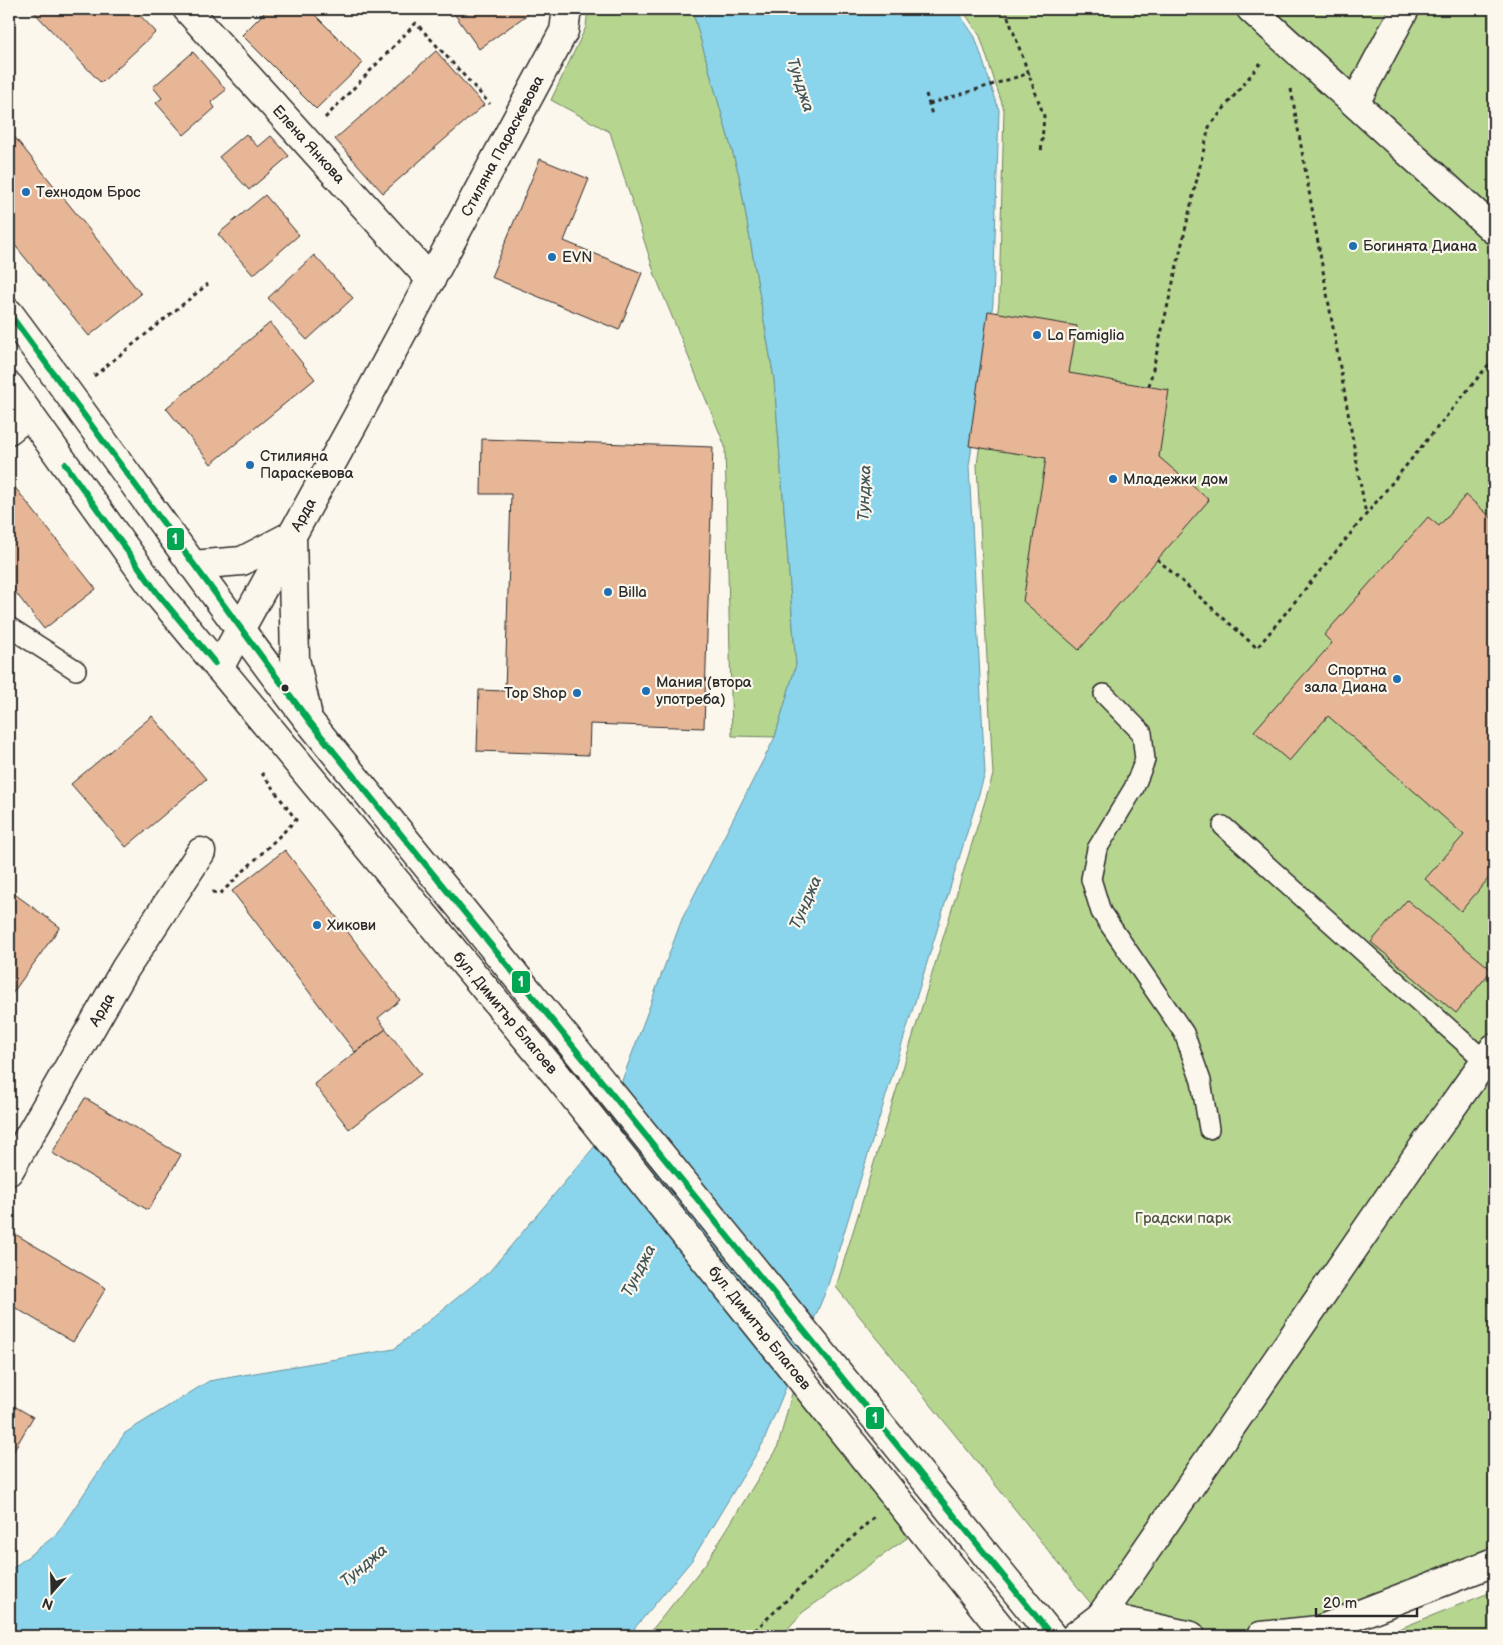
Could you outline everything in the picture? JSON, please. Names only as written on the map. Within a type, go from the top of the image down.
[{"type":"main road","name":"Елена Янкова","points":[[187,9],[430,280]]},
{"type":"main road","name":"Стиляна Параскевова","points":[[430,280],[564,31],[567,9]]},
{"type":"main road","points":[[1250,9],[1494,230]]},
{"type":"main road","points":[[1273,9],[1282,37]]},
{"type":"main road","points":[[1355,103],[1406,9]]},
{"type":"main road","name":"Арда","points":[[219,668],[430,280]]},
{"type":"main road","name":"бул. Димитър Благоев","points":[[9,313],[71,395],[239,630],[309,721],[1052,1636]]},
{"type":"main road","name":"бул. Димитър Благоев","points":[[9,386],[19,422],[284,748],[556,1074],[896,1496],[996,1631]]},
{"type":"main road","points":[[192,565],[242,561],[292,535],[295,659],[309,721]]},
{"type":"main road","name":"Арда","points":[[12,1156],[125,969],[194,862]]},
{"type":"main road","points":[[1075,1636],[1101,1616],[1420,1152],[1490,1054]]},
{"type":"main road","points":[[1261,1636],[1319,1630],[1494,1562]]},
{"type":"main road","points":[[1101,1616],[1192,1636]]},
{"type":"lane","points":[[9,627],[76,670]]},
{"type":"lane","points":[[1104,694],[1142,733],[1145,760],[1134,788],[1097,849],[1091,879],[1101,912],[1184,1034],[1201,1082],[1209,1128]]},
{"type":"lane","points":[[1223,826],[1490,1054]]},
{"type":"path","points":[[1006,9],[1044,116],[1041,154]]},
{"type":"path","points":[[305,140],[416,23],[513,128]]},
{"type":"path","points":[[1148,386],[1208,126],[1282,37]]},
{"type":"path","points":[[929,104],[1030,73]]},
{"type":"path","points":[[1290,86],[1366,515]]},
{"type":"path","points":[[926,94],[932,115]]},
{"type":"path","points":[[71,395],[208,284]]},
{"type":"path","points":[[1157,559],[1257,648],[1494,358]]},
{"type":"path","points":[[194,862],[213,893],[221,893],[296,820],[261,772],[284,748]]},
{"type":"path","points":[[749,1636],[896,1496]]},
{"type":"green space","points":[[588,9],[692,9],[739,175],[774,379],[796,665],[775,737],[732,736],[725,446],[655,275],[610,132],[551,100],[586,27]]},
{"type":"green space","name":"Градски парк","points":[[962,9],[1494,9],[1494,1562],[1261,1636],[1191,1636],[1101,1616],[836,1287],[993,775],[977,465],[999,302],[1004,110],[980,36]]},
{"type":"green space","points":[[795,1382],[896,1516],[907,1538],[803,1612],[781,1636],[647,1636],[706,1563],[778,1446]]},
{"type":"green space","points":[[1494,1591],[1494,1636],[1381,1636]]},
{"type":"water","name":"Тунджа","points":[[692,9],[956,9],[975,37],[999,110],[993,303],[969,466],[985,774],[827,1288],[763,1443],[692,1560],[628,1636],[9,1636],[9,1571],[56,1535],[125,1433],[209,1381],[394,1349],[489,1272],[600,1140],[682,919],[775,737],[796,665],[774,379],[739,175]]},
{"type":"building","points":[[31,9],[134,9],[156,32],[101,83]]},
{"type":"building","points":[[268,9],[309,9],[363,63],[316,109],[242,35]]},
{"type":"building","points":[[451,9],[524,9],[528,14],[479,49]]},
{"type":"building","points":[[436,51],[484,105],[383,193],[335,139]]},
{"type":"building","points":[[193,52],[226,90],[211,102],[215,108],[184,135],[156,103],[162,98],[153,87]]},
{"type":"building","points":[[9,130],[141,294],[89,336],[9,238]]},
{"type":"building","points":[[246,134],[258,147],[271,136],[289,156],[249,190],[219,157]]},
{"type":"building","name":"EVN","points":[[540,159],[589,179],[564,241],[642,273],[619,330],[491,277]]},
{"type":"building","points":[[265,195],[299,235],[253,275],[218,234]]},
{"type":"building","points":[[314,255],[353,298],[307,340],[268,298]]},
{"type":"building","name":"Младежки дом","points":[[988,311],[1077,326],[1069,373],[1169,390],[1159,457],[1209,500],[1079,650],[1023,601],[1046,458],[969,446]]},
{"type":"building","points":[[270,323],[315,379],[211,464],[166,408]]},
{"type":"building","name":"Billa","points":[[482,439],[713,447],[704,728],[590,724],[589,755],[477,751],[479,690],[505,691],[511,494],[481,494]]},
{"type":"building","points":[[9,480],[96,589],[44,629],[9,584]]},
{"type":"building","name":"Спортна зала Диана","points":[[1466,495],[1494,520],[1494,872],[1461,911],[1425,879],[1464,835],[1328,716],[1289,761],[1254,731],[1332,643],[1324,635],[1428,517],[1439,526]]},
{"type":"building","points":[[152,716],[206,779],[126,847],[71,784]]},
{"type":"building","points":[[285,850],[400,1000],[378,1018],[386,1029],[355,1052],[232,891]]},
{"type":"building","points":[[9,890],[60,927],[9,998]]},
{"type":"building","points":[[1407,900],[1492,970],[1456,1013],[1371,942]]},
{"type":"building","points":[[386,1029],[421,1074],[349,1129],[314,1084]]},
{"type":"building","points":[[85,1098],[181,1155],[148,1210],[52,1153]]},
{"type":"building","points":[[10,1231],[106,1288],[73,1342],[9,1304]]},
{"type":"building","points":[[9,1403],[33,1417],[9,1459]]},
{"type":"transit line","name":"1","points":[[9,313],[309,721],[1052,1636]]},
{"type":"transit line","name":"1","points":[[65,464],[158,594],[215,663]]},
{"type":"place","name":"Технодом Брос","points":[[26,192]]},
{"type":"place","name":"Богинята Диана","points":[[1353,246]]},
{"type":"place","name":"EVN","points":[[552,257]]},
{"type":"place","name":"La Famiglia","points":[[1037,335]]},
{"type":"place","name":"Стилияна Параскевова","points":[[250,465]]},
{"type":"place","name":"Младежки дом","points":[[1113,479]]},
{"type":"place","name":"Billa","points":[[608,592]]},
{"type":"place","name":"Спортна зала Диана","points":[[1397,679]]},
{"type":"place","name":"Мания (втора употреба)","points":[[646,691]]},
{"type":"place","name":"Top Shop","points":[[577,693]]},
{"type":"place","name":"Хикови","points":[[317,925]]}]
